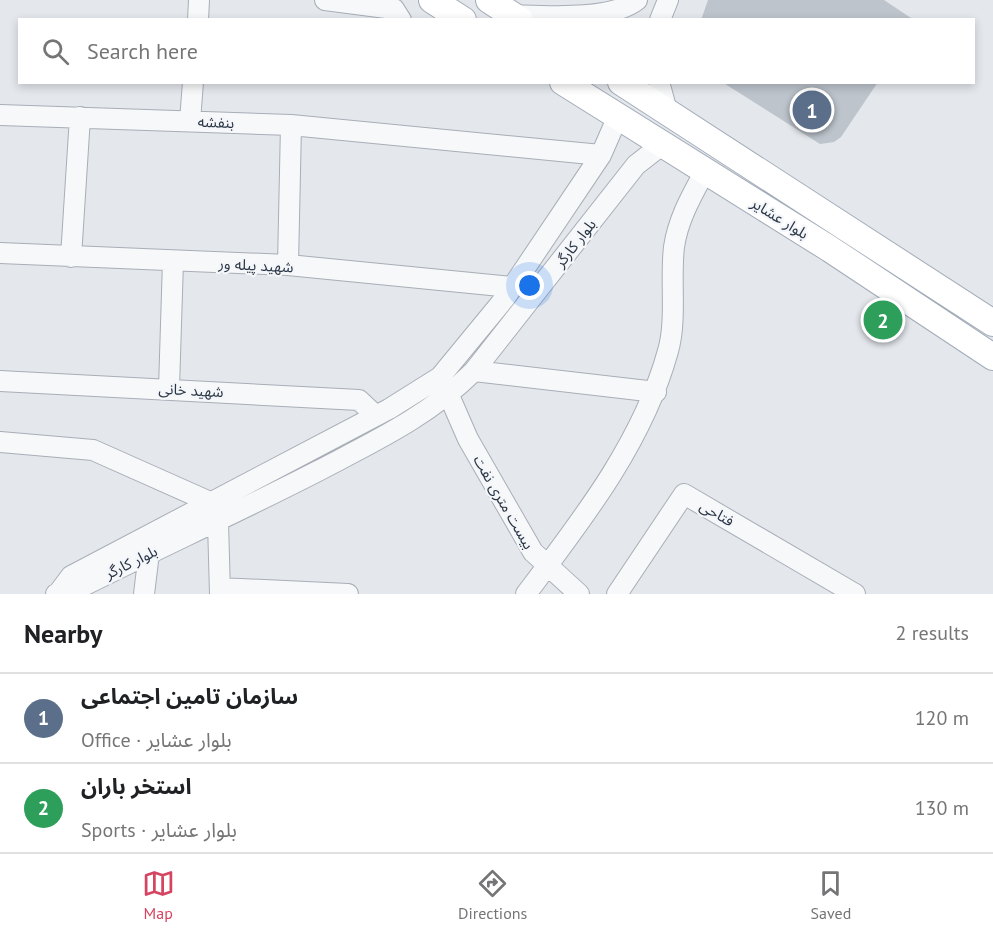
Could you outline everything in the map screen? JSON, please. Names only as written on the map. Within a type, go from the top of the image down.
[{"type":"main road","points":[[432,0],[460,18]]},
{"type":"main road","points":[[489,0],[516,17]]},
{"type":"main road","name":"بلوار عشایر","points":[[566,84],[830,249],[993,357]]},
{"type":"main road","name":"بلوار عشایر","points":[[624,84],[993,323]]},
{"type":"street","points":[[198,18],[199,0]]},
{"type":"street","points":[[325,0],[394,9],[400,18]]},
{"type":"street","points":[[516,17],[600,13],[619,9],[636,0]]},
{"type":"street","points":[[661,18],[668,0]]},
{"type":"street","points":[[190,121],[193,84]]},
{"type":"street","points":[[660,84],[667,111]]},
{"type":"street","name":"بنفشه","points":[[0,114],[291,125],[601,155]]},
{"type":"street","name":"بلوار کارگر","points":[[57,593],[76,590],[149,553],[440,377],[511,287],[601,155],[618,116]]},
{"type":"street","points":[[71,257],[81,117]]},
{"type":"street","points":[[288,266],[291,125]]},
{"type":"street","name":"بلوار کارگر","points":[[57,593],[71,576],[398,430],[451,395],[474,371],[636,165],[663,144]]},
{"type":"street","points":[[526,594],[613,473],[656,392],[669,348],[674,246],[682,213],[705,171]]},
{"type":"street","name":"شهید پیله ور","points":[[0,253],[288,266],[511,287]]},
{"type":"street","points":[[169,388],[173,261]]},
{"type":"street","points":[[474,371],[656,392]]},
{"type":"street","name":"بیست متری نفت","points":[[440,377],[451,395],[474,449],[533,552],[579,594]]},
{"type":"street","name":"شهید خانی","points":[[0,381],[169,388],[358,400],[375,416]]},
{"type":"street","points":[[0,442],[93,450],[215,512],[220,591],[348,594]]},
{"type":"street","name":"فتاحی","points":[[617,594],[684,494],[855,594]]},
{"type":"street","points":[[144,594],[149,553]]},
{"type":"building","points":[[708,0],[884,0],[911,18],[702,18]]},
{"type":"building","points":[[725,84],[877,84],[841,137],[834,142],[820,144]]},
{"type":"place","name":"سازمان تامین اجتماعی","points":[[812,110]]},
{"type":"place","name":"استخر باران","points":[[883,320]]}]
